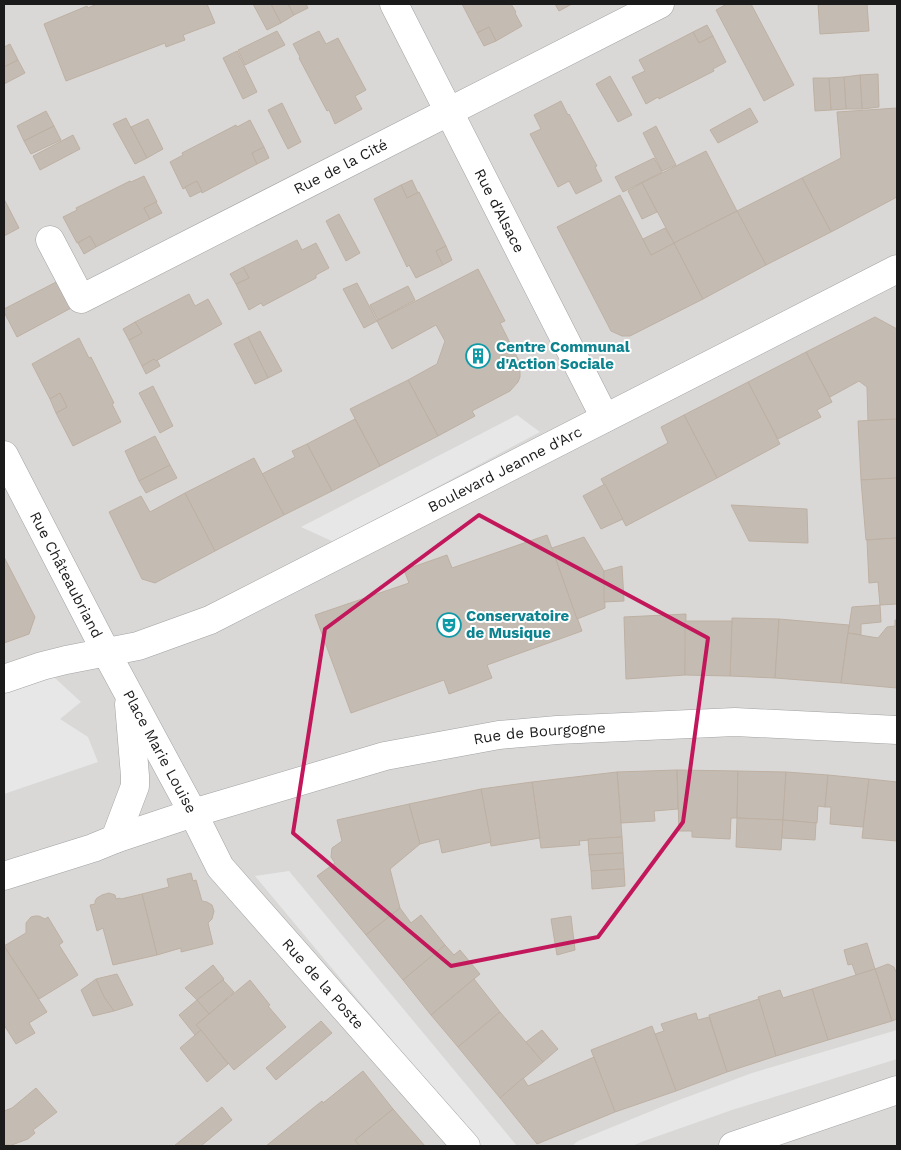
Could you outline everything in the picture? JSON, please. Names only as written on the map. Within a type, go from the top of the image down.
[{"type":"street","name":"Rue d'Alsace","points":[[394,4],[605,418]]},
{"type":"street","name":"Rue de la Cité","points":[[50,240],[81,299],[660,4]]},
{"type":"street","name":"Boulevard Jeanne d'Arc","points":[[106,652],[138,646],[210,620],[897,269]]},
{"type":"street","name":"Rue Châteaubriand","points":[[4,455],[129,695]]},
{"type":"street","points":[[4,679],[42,666],[106,652]]},
{"type":"street","name":"Place Marie Louise","points":[[4,876],[93,848],[193,813],[129,695]]},
{"type":"street","name":"Place Marie Louise","points":[[115,839],[135,786],[129,695]]},
{"type":"street","name":"Rue de Bourgogne","points":[[193,813],[385,756],[499,735],[557,730],[735,722],[897,730]]},
{"type":"street","name":"Rue de la Poste","points":[[193,813],[220,867],[466,1146]]},
{"type":"street","points":[[733,1146],[897,1090]]},
{"type":"highlighted area","points":[[479,515],[708,638],[683,822],[598,937],[451,966],[293,833],[325,629]]},
{"type":"shaded area","points":[[4,4],[897,4],[897,1146],[4,1146]]},
{"type":"shaded area","points":[[517,415],[540,432],[334,542],[301,527]]},
{"type":"shaded area","points":[[42,666],[81,702],[60,719],[88,737],[98,762],[4,794],[4,679]]},
{"type":"shaded area","points":[[289,871],[517,1146],[480,1146],[255,876]]},
{"type":"shaded area","points":[[897,1030],[897,1059],[732,1110],[632,1146],[572,1146],[578,1141],[671,1103],[752,1073]]},
{"type":"building","points":[[97,4],[207,4],[215,23],[183,35],[185,40],[166,47],[165,43],[66,81],[44,24],[87,6],[88,8]]},
{"type":"building","points":[[253,4],[271,4],[281,23],[267,30]]},
{"type":"building","points":[[271,4],[288,4],[294,15],[281,23]]},
{"type":"building","points":[[288,4],[306,4],[308,8],[294,15]]},
{"type":"building","points":[[462,4],[511,4],[522,26],[496,41],[489,27],[477,33]]},
{"type":"building","points":[[555,4],[572,4],[559,11]]},
{"type":"building","points":[[727,4],[751,4],[794,85],[764,101],[716,10]]},
{"type":"building","points":[[818,4],[867,4],[869,31],[820,34]]},
{"type":"building","points":[[707,25],[713,36],[699,43],[693,32]]},
{"type":"building","points":[[489,27],[496,41],[484,46],[477,33]]},
{"type":"building","points":[[277,31],[285,45],[245,65],[238,50]]},
{"type":"building","points":[[319,31],[326,44],[338,38],[366,90],[355,96],[362,109],[335,124],[293,44]]},
{"type":"building","points":[[693,32],[699,43],[713,36],[726,62],[713,69],[714,71],[646,104],[632,77],[645,71],[639,60]]},
{"type":"building","points":[[10,44],[18,60],[4,67],[4,47]]},
{"type":"building","points":[[237,51],[257,92],[243,99],[223,58]]},
{"type":"building","points":[[18,60],[25,73],[4,84],[4,67]]},
{"type":"building","points":[[878,74],[879,107],[862,109],[860,75]]},
{"type":"building","points":[[860,75],[862,109],[846,109],[844,77]]},
{"type":"building","points":[[610,76],[632,115],[618,122],[596,84]]},
{"type":"building","points":[[844,77],[846,109],[831,110],[829,78]]},
{"type":"building","points":[[813,78],[829,78],[831,110],[815,111]]},
{"type":"building","points":[[561,101],[597,166],[595,167],[602,181],[576,194],[569,181],[558,187],[530,134],[541,129],[534,115]]},
{"type":"building","points":[[282,103],[301,142],[288,149],[268,110]]},
{"type":"building","points":[[750,108],[758,122],[718,143],[710,130]]},
{"type":"building","points":[[897,108],[897,197],[831,232],[802,178],[841,158],[837,112]]},
{"type":"building","points":[[46,111],[54,126],[24,141],[17,126]]},
{"type":"building","points":[[126,118],[147,158],[135,164],[113,124]]},
{"type":"building","points":[[148,119],[163,149],[147,158],[131,127]]},
{"type":"building","points":[[250,120],[264,147],[252,153],[257,164],[202,193],[197,181],[183,189],[170,162],[183,155],[182,153],[236,125],[237,127]]},
{"type":"building","points":[[54,126],[61,140],[31,154],[24,141]]},
{"type":"building","points":[[656,126],[676,165],[662,171],[643,133]]},
{"type":"building","points":[[73,135],[80,149],[40,170],[33,156]]},
{"type":"building","points":[[264,147],[269,158],[257,164],[252,153]]},
{"type":"building","points":[[706,151],[737,211],[674,243],[642,183]]},
{"type":"building","points":[[654,158],[662,172],[623,192],[615,177]]},
{"type":"building","points":[[144,176],[157,202],[144,208],[150,219],[96,247],[90,236],[77,243],[63,217],[77,210],[76,208]]},
{"type":"building","points":[[802,178],[831,232],[766,265],[737,211]]},
{"type":"building","points":[[412,180],[418,193],[407,198],[401,185]]},
{"type":"building","points":[[197,181],[202,191],[190,197],[185,187]]},
{"type":"building","points":[[642,183],[657,212],[642,219],[628,191]]},
{"type":"building","points":[[401,185],[407,198],[419,192],[446,246],[436,251],[443,265],[416,278],[409,265],[407,267],[374,199]]},
{"type":"building","points":[[620,195],[651,255],[674,243],[703,299],[630,336],[622,336],[611,331],[557,227]]},
{"type":"building","points":[[4,199],[19,228],[4,236]]},
{"type":"building","points":[[156,202],[162,213],[150,219],[144,208]]},
{"type":"building","points":[[737,211],[766,265],[703,299],[674,243]]},
{"type":"building","points":[[339,214],[360,253],[346,261],[326,221]]},
{"type":"building","points":[[665,228],[674,243],[651,255],[643,239]]},
{"type":"building","points":[[90,236],[96,247],[84,254],[78,243]]},
{"type":"building","points":[[297,240],[302,250],[316,243],[329,268],[316,275],[316,278],[263,306],[261,303],[249,310],[236,284],[249,278],[243,267]]},
{"type":"building","points":[[446,246],[452,260],[443,265],[436,251]]},
{"type":"building","points":[[243,267],[249,278],[236,284],[230,274]]},
{"type":"building","name":"Centre Communal d'Action Sociale","points":[[478,269],[505,321],[500,323],[520,363],[520,377],[510,391],[472,411],[475,416],[438,436],[408,380],[437,364],[445,341],[436,325],[392,349],[377,321]]},
{"type":"building","points":[[60,280],[73,307],[17,337],[4,309]]},
{"type":"building","points":[[357,283],[377,321],[364,328],[343,289]]},
{"type":"building","points":[[408,286],[415,300],[378,320],[370,305]]},
{"type":"building","points":[[189,294],[195,306],[208,299],[222,324],[156,361],[154,359],[142,366],[129,340],[142,333],[135,322]]},
{"type":"building","points":[[875,317],[897,329],[897,419],[868,421],[867,387],[859,381],[830,397],[806,352]]},
{"type":"building","points":[[135,322],[142,333],[129,340],[123,329]]},
{"type":"building","points":[[260,331],[282,371],[268,378],[248,337]]},
{"type":"building","points":[[248,337],[268,378],[255,384],[234,344]]},
{"type":"building","points":[[79,338],[89,358],[91,357],[114,403],[112,404],[121,422],[73,446],[56,413],[67,407],[60,393],[50,399],[32,364]]},
{"type":"building","points":[[806,352],[832,402],[817,410],[821,417],[778,439],[748,382]]},
{"type":"building","points":[[154,359],[157,360],[160,366],[146,374],[142,366]]},
{"type":"building","points":[[408,380],[438,436],[380,466],[350,409]]},
{"type":"building","points":[[748,382],[780,444],[717,478],[684,415]]},
{"type":"building","points":[[153,386],[173,426],[160,433],[139,393]]},
{"type":"building","points":[[60,393],[67,407],[56,413],[50,399]]},
{"type":"building","points":[[684,415],[717,478],[626,526],[601,479],[668,443],[661,427]]},
{"type":"building","points":[[355,419],[380,466],[332,491],[307,444]]},
{"type":"building","points":[[897,419],[897,478],[861,480],[858,421]]},
{"type":"building","points":[[155,436],[170,465],[139,481],[125,451]]},
{"type":"building","points":[[307,444],[332,491],[284,515],[262,474],[295,457],[292,451]]},
{"type":"building","points":[[254,458],[284,515],[215,551],[185,493]]},
{"type":"building","points":[[170,465],[177,478],[146,493],[139,481]]},
{"type":"building","points":[[897,478],[897,538],[866,540],[861,480]]},
{"type":"building","points":[[605,484],[623,519],[601,529],[583,496]]},
{"type":"building","points":[[185,493],[215,551],[155,583],[142,579],[109,512],[141,496],[150,512]]},
{"type":"building","points":[[731,505],[807,509],[808,543],[749,541]]},
{"type":"building","name":"Conservatoire de Musique","points":[[547,535],[582,631],[487,665],[492,678],[449,694],[444,680],[351,713],[315,615],[409,583],[404,570],[447,555],[452,568]]},
{"type":"building","points":[[584,537],[604,571],[605,608],[577,619],[552,548]]},
{"type":"building","points":[[897,538],[897,604],[880,605],[878,582],[869,583],[867,540]]},
{"type":"building","points":[[4,557],[35,617],[29,634],[4,643]]},
{"type":"building","points":[[622,566],[624,601],[604,602],[604,571]]},
{"type":"building","points":[[880,605],[881,622],[861,624],[861,635],[848,633],[852,607]]},
{"type":"building","points":[[686,614],[685,675],[626,679],[624,617]]},
{"type":"building","points":[[732,618],[779,619],[775,678],[730,676]]},
{"type":"building","points":[[779,619],[849,625],[841,683],[775,678]]},
{"type":"building","points":[[895,620],[897,620],[897,688],[841,683],[848,633],[878,638],[887,627],[895,626]]},
{"type":"building","points":[[685,621],[732,621],[730,676],[685,675]]},
{"type":"building","points":[[677,770],[678,809],[654,811],[655,821],[621,823],[617,772]]},
{"type":"building","points":[[677,770],[738,771],[737,818],[731,818],[730,839],[692,837],[692,831],[679,831]]},
{"type":"building","points":[[738,771],[786,772],[783,820],[737,818]]},
{"type":"building","points":[[617,772],[622,837],[579,841],[580,845],[541,848],[532,782]]},
{"type":"building","points":[[786,772],[828,775],[825,807],[818,806],[817,823],[783,820]]},
{"type":"building","points":[[828,775],[869,779],[863,827],[830,824],[831,807],[825,807]]},
{"type":"building","points":[[869,779],[897,782],[897,841],[862,838]]},
{"type":"building","points":[[532,782],[540,838],[491,846],[481,789]]},
{"type":"building","points":[[481,789],[491,842],[442,853],[439,839],[420,844],[409,804]]},
{"type":"building","points":[[409,804],[420,844],[390,869],[400,908],[366,935],[317,876],[335,863],[331,857],[332,848],[342,841],[337,820]]},
{"type":"building","points":[[737,818],[783,820],[781,850],[736,847]]},
{"type":"building","points":[[783,820],[816,823],[815,840],[782,838]]},
{"type":"building","points":[[622,837],[623,853],[589,855],[588,839]]},
{"type":"building","points":[[623,853],[624,869],[591,871],[589,855]]},
{"type":"building","points":[[624,869],[625,886],[592,889],[591,871]]},
{"type":"building","points":[[191,873],[193,881],[196,880],[202,901],[212,905],[214,911],[212,919],[208,923],[213,944],[181,952],[181,948],[157,955],[142,894],[169,887],[167,879]]},
{"type":"building","points":[[109,893],[115,895],[116,899],[142,894],[157,955],[113,965],[103,928],[97,931],[90,905],[95,904],[97,898]]},
{"type":"building","points":[[400,908],[411,923],[421,915],[445,945],[403,980],[366,935]]},
{"type":"building","points":[[35,916],[45,919],[48,917],[63,942],[59,945],[78,975],[39,999],[4,946],[26,933],[26,923],[31,917]]},
{"type":"building","points":[[571,916],[575,950],[557,955],[551,919]]},
{"type":"building","points":[[867,943],[875,969],[856,975],[852,964],[848,965],[844,950]]},
{"type":"building","points":[[445,945],[454,955],[460,950],[480,974],[431,1015],[403,980]]},
{"type":"building","points":[[4,946],[47,1012],[29,1023],[35,1033],[16,1044],[4,1025]]},
{"type":"building","points":[[888,964],[894,967],[897,972],[897,1019],[892,1021],[875,969]]},
{"type":"building","points":[[213,965],[224,979],[197,1000],[185,988]]},
{"type":"building","points":[[875,969],[892,1021],[828,1040],[812,989]]},
{"type":"building","points":[[117,974],[133,1005],[114,1011],[104,997],[96,979]]},
{"type":"building","points":[[96,979],[104,997],[114,1011],[93,1016],[81,990]]},
{"type":"building","points":[[474,979],[500,1012],[458,1047],[431,1015]]},
{"type":"building","points":[[223,980],[234,992],[209,1014],[197,1000]]},
{"type":"building","points":[[250,980],[270,1005],[268,1006],[286,1027],[234,1070],[196,1025]]},
{"type":"building","points":[[812,989],[828,1040],[776,1056],[758,997],[780,990],[783,998]]},
{"type":"building","points":[[759,999],[776,1056],[727,1072],[709,1015]]},
{"type":"building","points":[[197,1000],[209,1014],[196,1025],[201,1030],[195,1035],[179,1015]]},
{"type":"building","points":[[500,1012],[543,1062],[500,1098],[458,1047]]},
{"type":"building","points":[[696,1013],[698,1020],[709,1017],[727,1072],[676,1091],[655,1034],[664,1031],[661,1024]]},
{"type":"building","points":[[321,1021],[332,1033],[276,1080],[266,1068]]},
{"type":"building","points":[[652,1026],[676,1091],[615,1112],[591,1050]]},
{"type":"building","points":[[201,1030],[228,1064],[207,1082],[180,1048]]},
{"type":"building","points":[[542,1030],[558,1049],[543,1062],[526,1042]]},
{"type":"building","points":[[594,1057],[615,1112],[537,1144],[500,1098],[523,1078],[528,1086]]},
{"type":"building","points":[[363,1071],[393,1109],[355,1140],[360,1146],[266,1146],[322,1101],[323,1103]]},
{"type":"building","points":[[36,1088],[57,1112],[33,1130],[35,1133],[28,1139],[4,1146],[4,1111],[12,1108]]},
{"type":"building","points":[[222,1107],[232,1120],[201,1146],[174,1146]]},
{"type":"building","points":[[393,1109],[425,1146],[360,1146],[355,1140]]},
{"type":"place","name":"Centre Communal d'Action Sociale","points":[[478,356]]},
{"type":"place","name":"Conservatoire de Musique","points":[[449,625]]}]
